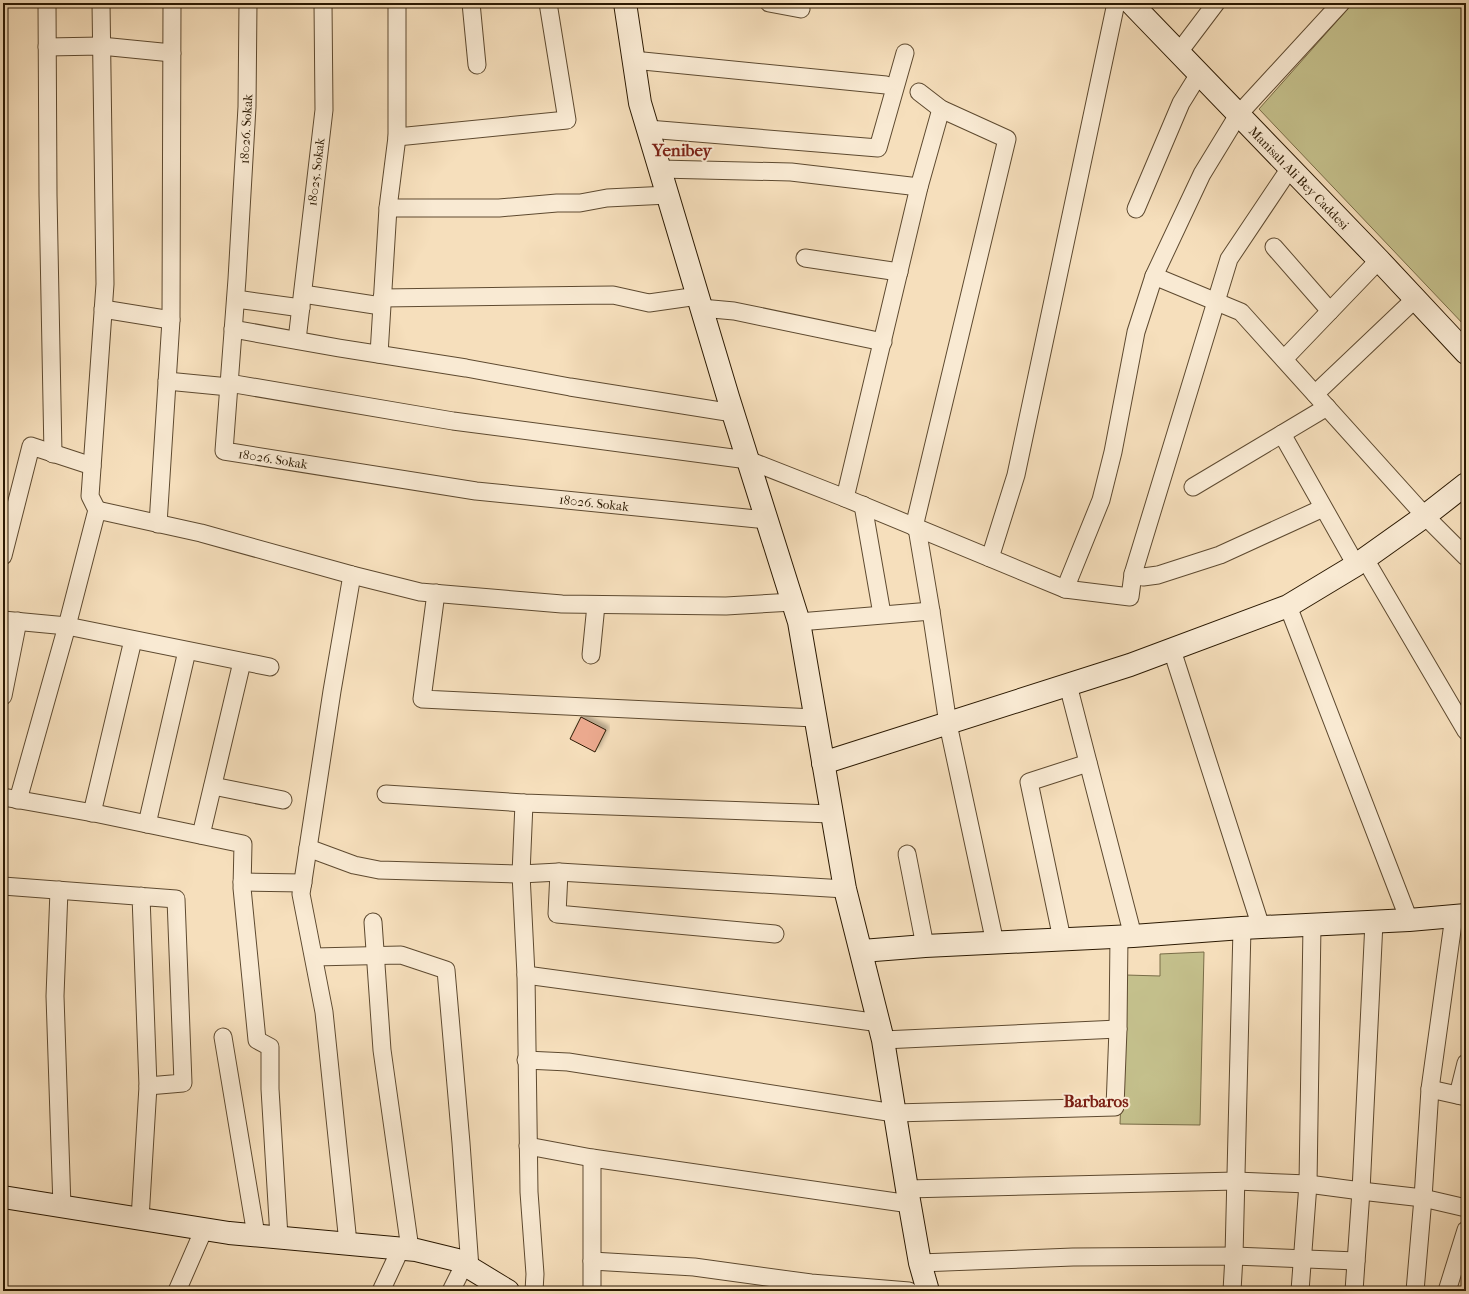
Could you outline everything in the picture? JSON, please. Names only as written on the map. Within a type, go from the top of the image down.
[{"type":"street","points":[[47,3],[48,195],[53,454]]},
{"type":"street","points":[[101,3],[105,284],[90,496],[97,510],[67,626],[11,798],[243,844],[242,882],[257,1040],[270,1047],[270,1089],[279,1237]]},
{"type":"street","points":[[158,524],[171,320],[172,3]]},
{"type":"street","name":"18026. Sokak","points":[[248,3],[247,107],[236,299],[224,451],[476,491],[767,520]]},
{"type":"street","name":"18025. Sokak","points":[[297,340],[324,110],[323,3]]},
{"type":"street","points":[[378,354],[388,208],[397,137],[397,3]]},
{"type":"street","points":[[471,3],[477,65]]},
{"type":"street","points":[[397,137],[567,120],[548,3]]},
{"type":"street","points":[[625,3],[640,103],[733,414],[796,612],[845,889],[862,951],[881,1031],[920,1264],[928,1291]]},
{"type":"street","points":[[769,3],[801,9]]},
{"type":"street","points":[[990,558],[1016,475],[1116,3]]},
{"type":"street","name":"Manisalı Ali Bey Caddesi","points":[[1131,3],[1379,260],[1466,353]]},
{"type":"street","points":[[1179,52],[1216,3]]},
{"type":"street","points":[[1065,590],[1101,500],[1113,452],[1136,332],[1154,276],[1202,174],[1238,114],[1341,3]]},
{"type":"street","points":[[47,47],[102,46],[172,53]]},
{"type":"street","points":[[648,130],[878,148],[905,53]]},
{"type":"street","points":[[633,60],[886,85]]},
{"type":"street","points":[[1136,209],[1181,103],[1199,74]]},
{"type":"street","points":[[919,92],[941,109],[1007,139],[915,527],[931,611],[948,724],[995,943]]},
{"type":"street","points":[[845,498],[919,187],[941,109]]},
{"type":"street","points":[[167,381],[229,385],[453,422],[748,460],[863,505],[1065,590],[1130,597],[1133,574],[1229,259],[1290,168]]},
{"type":"street","points":[[660,169],[791,172],[919,187]]},
{"type":"street","points":[[388,208],[499,208],[557,202],[580,203],[607,198],[668,195]]},
{"type":"street","points":[[1274,247],[1330,311]]},
{"type":"street","points":[[805,258],[900,272]]},
{"type":"street","points":[[1284,359],[1379,260]]},
{"type":"street","points":[[1154,276],[1241,312],[1425,516],[1466,557]]},
{"type":"street","points":[[236,299],[381,302],[613,295],[650,303],[700,302],[734,311],[883,342]]},
{"type":"street","points":[[1315,394],[1415,299]]},
{"type":"street","points":[[103,309],[171,320]]},
{"type":"street","points":[[233,329],[466,368],[570,388],[733,414]]},
{"type":"street","points":[[1193,486],[1327,408]]},
{"type":"street","points":[[1282,434],[1323,508],[1360,562],[1466,731]]},
{"type":"street","points":[[3,556],[31,446],[92,466]]},
{"type":"street","points":[[823,763],[1130,665],[1288,606],[1360,562],[1425,516],[1466,484]]},
{"type":"street","points":[[863,505],[882,614]]},
{"type":"street","points":[[1133,574],[1143,577],[1158,575],[1220,555],[1323,508]]},
{"type":"street","points":[[97,510],[201,533],[352,575],[420,592],[562,604],[726,606],[796,612],[882,614],[931,611]]},
{"type":"street","points":[[348,1243],[324,1012],[301,894],[332,691],[352,575]]},
{"type":"street","points":[[436,593],[422,699],[815,718]]},
{"type":"street","points":[[591,655],[596,605]]},
{"type":"street","points":[[1288,606],[1409,920]]},
{"type":"street","points":[[3,696],[11,621],[67,626],[270,667]]},
{"type":"street","points":[[92,813],[133,640]]},
{"type":"street","points":[[1172,650],[1251,928],[1236,1181],[1232,1291]]},
{"type":"street","points":[[147,824],[187,651]]},
{"type":"street","points":[[201,835],[242,662]]},
{"type":"street","points":[[526,1060],[568,1062],[894,1113],[1115,1107],[1118,1028],[1126,936],[1088,763],[1068,685]]},
{"type":"street","points":[[1062,939],[1029,782],[1088,763]]},
{"type":"street","points":[[213,786],[283,800]]},
{"type":"street","points":[[386,794],[524,803],[832,814]]},
{"type":"street","points":[[524,803],[521,874],[526,975],[529,1192],[535,1274],[534,1291]]},
{"type":"street","points":[[308,848],[354,865],[379,870],[521,874],[559,872],[845,889]]},
{"type":"street","points":[[907,854],[925,946]]},
{"type":"street","points":[[559,872],[557,914],[775,934]]},
{"type":"street","points":[[242,882],[303,883]]},
{"type":"street","points":[[3,886],[176,899],[182,1084],[148,1086]]},
{"type":"street","points":[[59,890],[55,996],[62,1206]]},
{"type":"street","points":[[140,1219],[148,1086],[141,896]]},
{"type":"street","points":[[862,951],[925,946],[1409,920],[1460,915],[1430,1090],[1423,1198],[1414,1291]]},
{"type":"street","points":[[373,922],[382,1050],[405,1249],[381,1291]]},
{"type":"street","points":[[1354,1291],[1361,1191],[1374,922]]},
{"type":"street","points":[[1300,1291],[1308,1184],[1312,925]]},
{"type":"street","points":[[314,957],[401,955],[446,970],[461,1143],[467,1267],[451,1291]]},
{"type":"street","points":[[526,975],[881,1031],[1118,1028]]},
{"type":"street","points":[[223,1037],[256,1235]]},
{"type":"street","points":[[1430,1090],[1462,1096],[1466,1063]]},
{"type":"street","points":[[528,1146],[592,1158],[908,1196],[1236,1181],[1308,1184],[1423,1198],[1466,1208]]},
{"type":"street","points":[[592,1158],[592,1291]]},
{"type":"street","points":[[3,1197],[204,1229],[405,1249],[456,1260],[508,1291]]},
{"type":"street","points":[[176,1291],[204,1229]]},
{"type":"street","points":[[1447,1291],[1464,1240]]},
{"type":"street","points":[[920,1264],[1073,1257],[1234,1256],[1356,1261]]},
{"type":"street","points":[[592,1260],[694,1267],[811,1283],[909,1291]]},
{"type":"shaded area","points":[[1353,3],[1466,3],[1466,327],[1259,109]]},
{"type":"shaded area","points":[[1204,952],[1200,1125],[1120,1124],[1126,975],[1160,976],[1160,954]]},
{"type":"building","points":[[581,717],[606,730],[595,752],[570,739]]},
{"type":"district","name":"Yenibey","points":[[682,150]]},
{"type":"district","name":"Barbaros","points":[[1096,1101]]}]
